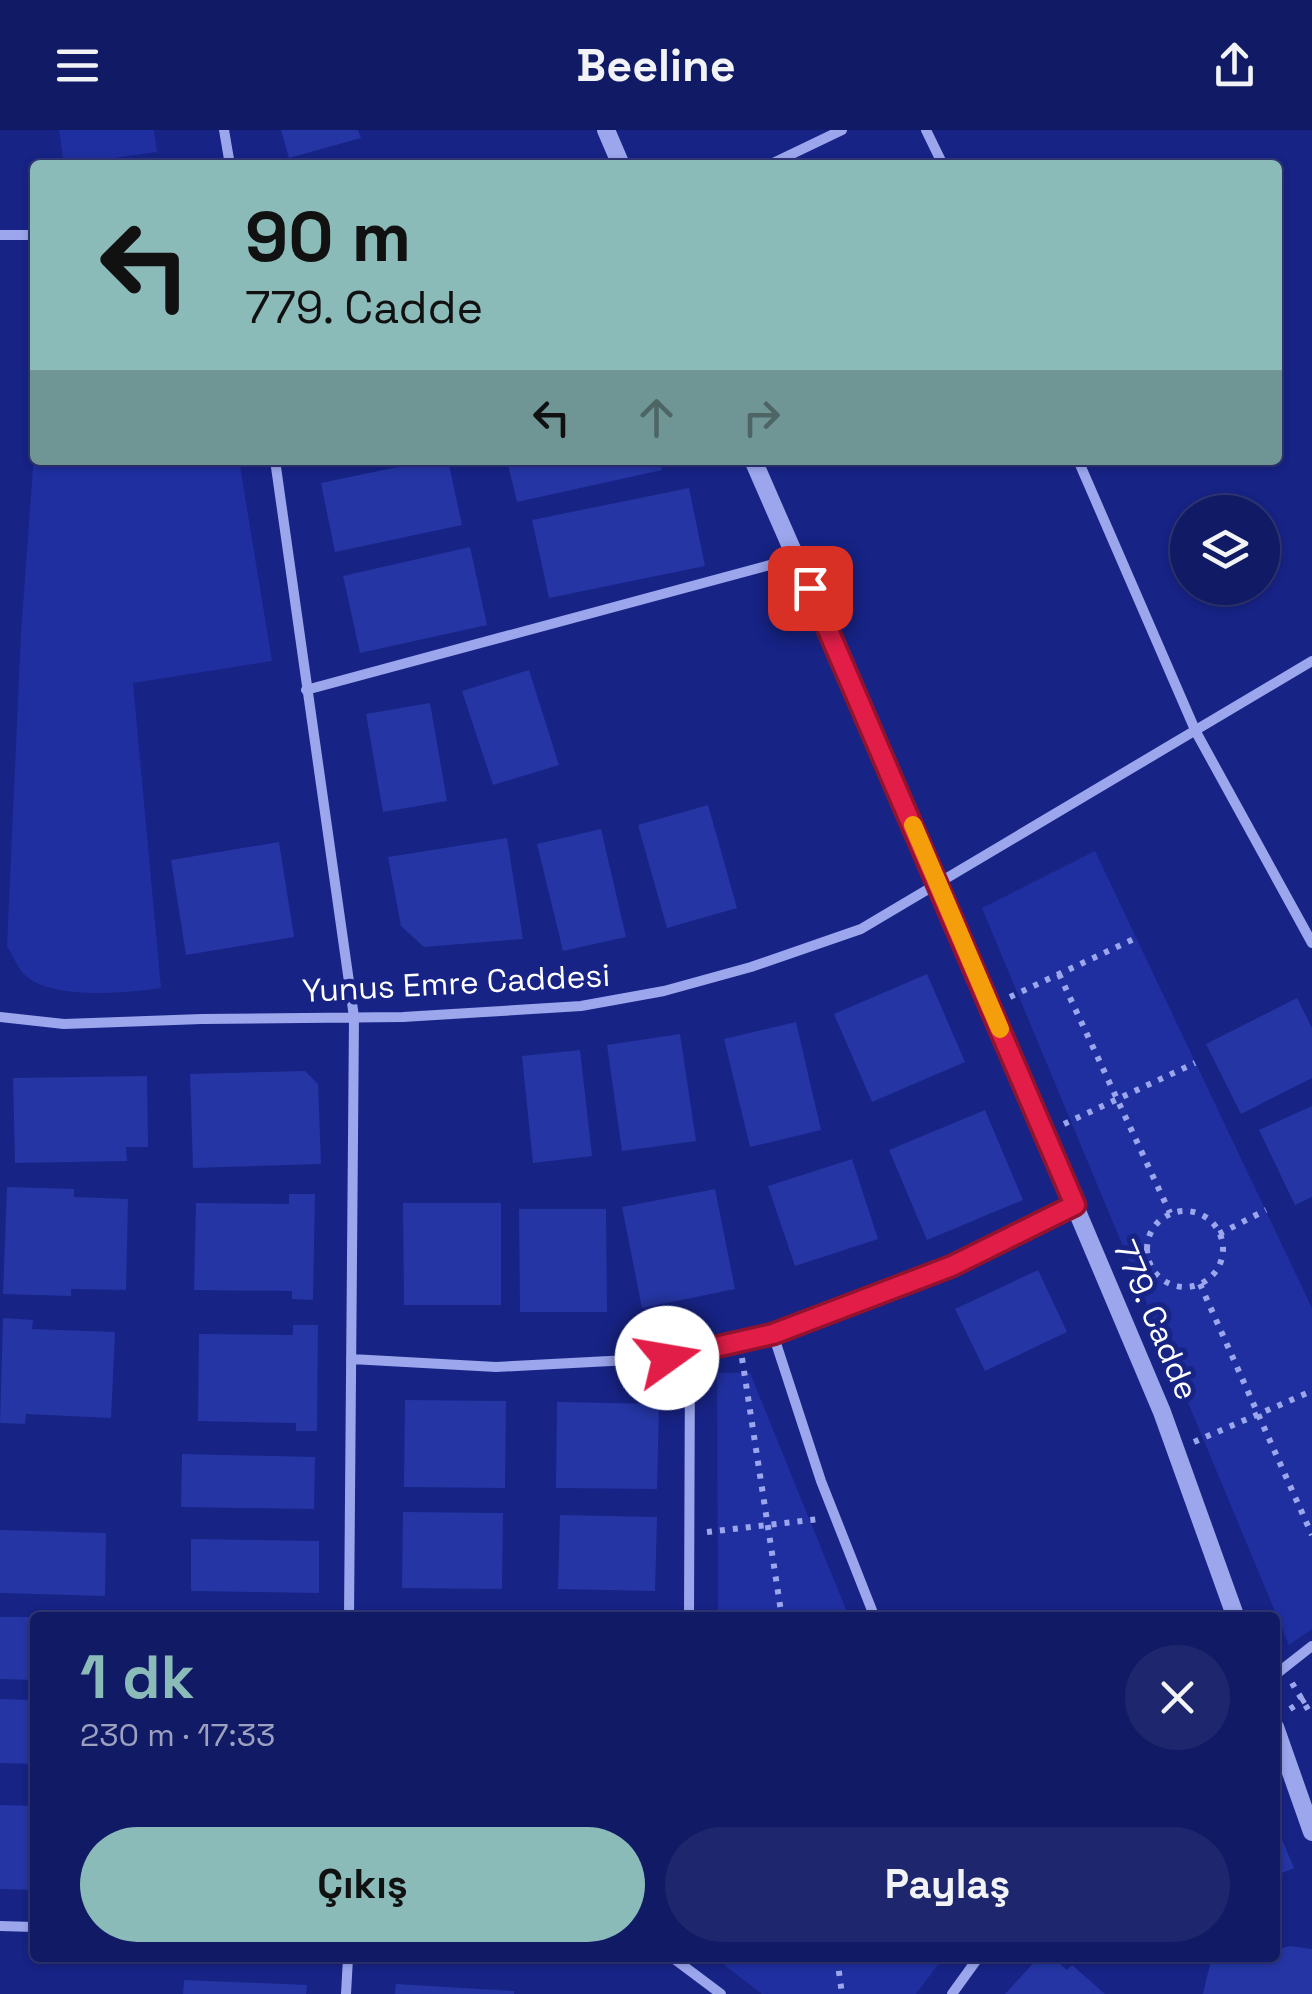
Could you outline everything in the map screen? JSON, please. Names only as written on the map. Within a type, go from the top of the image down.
[{"type":"street","points":[[224,130],[229,160]]},
{"type":"street","points":[[606,130],[619,160]]},
{"type":"street","points":[[779,160],[842,130]]},
{"type":"street","points":[[926,130],[941,160]]},
{"type":"street","points":[[0,235],[30,235]]},
{"type":"street","points":[[276,465],[354,1017],[349,1612]]},
{"type":"street","name":"779. Cadde","points":[[754,465],[1075,1205],[1176,1449],[1234,1612]]},
{"type":"street","points":[[1080,465],[1196,732],[1312,944]]},
{"type":"street","points":[[306,690],[796,558]]},
{"type":"street","name":"Yunus Emre Caddesi","points":[[0,1017],[64,1024],[354,1017],[581,1006],[664,992],[862,929],[1312,661]]},
{"type":"street","points":[[350,1359],[496,1367],[667,1358],[773,1334],[952,1266],[1075,1205]]},
{"type":"street","points":[[773,1334],[835,1516],[873,1612]]},
{"type":"street","points":[[690,1353],[690,1612]]},
{"type":"street","points":[[1280,1671],[1312,1646]]},
{"type":"street","points":[[1280,1740],[1312,1832]]},
{"type":"street","points":[[0,1926],[30,1928]]},
{"type":"street","points":[[346,1994],[348,1962]]},
{"type":"street","points":[[678,1962],[721,1994]]},
{"type":"street","points":[[952,1994],[975,1962]]},
{"type":"path","points":[[990,1006],[1136,938]]},
{"type":"path","points":[[1059,974],[1170,1214]]},
{"type":"path","points":[[1044,1133],[1195,1062]]},
{"type":"path","points":[[1219,1234],[1266,1210]]},
{"type":"path","points":[[1196,1213],[1208,1218],[1219,1234],[1223,1253],[1219,1266],[1200,1284],[1176,1286],[1165,1281],[1150,1264],[1148,1240],[1160,1220],[1170,1214],[1196,1213]]},
{"type":"path","points":[[1200,1284],[1312,1535]]},
{"type":"path","points":[[740,1342],[781,1612]]},
{"type":"path","points":[[1176,1449],[1312,1391]]},
{"type":"path","points":[[690,1534],[835,1516]]},
{"type":"path","points":[[1280,1673],[1312,1716]]},
{"type":"path","points":[[838,1962],[842,1994]]},
{"type":"shaded area","points":[[59,130],[154,130],[157,152],[100,160],[63,160]]},
{"type":"shaded area","points":[[33,465],[240,465],[272,661],[133,683],[161,988],[89,993],[50,988],[23,973],[7,946],[21,633]]},
{"type":"shaded area","points":[[1095,851],[1312,1308],[1312,1629],[1289,1645],[1280,1612],[1275,1612],[982,908]]},
{"type":"shaded area","points":[[717,1373],[750,1373],[847,1612],[718,1612]]},
{"type":"shaded area","points":[[720,1962],[940,1962],[916,1994],[762,1994]]},
{"type":"building","points":[[281,130],[358,130],[361,138],[289,158]]},
{"type":"building","points":[[407,465],[449,465],[462,525],[335,552],[321,483]]},
{"type":"building","points":[[508,465],[661,465],[662,470],[517,502]]},
{"type":"building","points":[[689,488],[705,566],[549,598],[532,520]]},
{"type":"building","points":[[470,547],[487,625],[360,653],[343,576]]},
{"type":"building","points":[[529,670],[559,765],[493,785],[462,691]]},
{"type":"building","points":[[430,703],[447,801],[383,812],[366,714]]},
{"type":"building","points":[[708,805],[737,908],[667,928],[638,825]]},
{"type":"building","points":[[601,829],[626,937],[563,951],[537,844]]},
{"type":"building","points":[[507,838],[523,939],[424,947],[401,926],[388,857]]},
{"type":"building","points":[[279,842],[294,937],[186,955],[171,860]]},
{"type":"building","points":[[927,974],[965,1062],[872,1102],[834,1014]]},
{"type":"building","points":[[1297,998],[1312,1028],[1312,1078],[1241,1114],[1206,1044]]},
{"type":"building","points":[[796,1022],[821,1130],[750,1147],[724,1039]]},
{"type":"building","points":[[680,1034],[696,1141],[622,1151],[607,1045]]},
{"type":"building","points":[[580,1050],[592,1156],[533,1163],[522,1056]]},
{"type":"building","points":[[305,1071],[318,1084],[321,1164],[193,1168],[190,1074]]},
{"type":"building","points":[[147,1076],[148,1147],[126,1147],[127,1161],[15,1163],[13,1078]]},
{"type":"building","points":[[1312,1106],[1312,1197],[1295,1205],[1259,1130]]},
{"type":"building","points":[[985,1110],[1023,1200],[927,1240],[889,1150]]},
{"type":"building","points":[[852,1159],[878,1239],[795,1266],[768,1186]]},
{"type":"building","points":[[7,1187],[74,1189],[74,1197],[128,1199],[126,1290],[71,1289],[71,1296],[3,1294]]},
{"type":"building","points":[[715,1189],[735,1289],[642,1308],[622,1207]]},
{"type":"building","points":[[289,1194],[315,1194],[313,1300],[292,1299],[292,1291],[194,1290],[196,1203],[289,1204]]},
{"type":"building","points":[[403,1203],[501,1203],[501,1305],[404,1305]]},
{"type":"building","points":[[519,1209],[606,1209],[607,1312],[520,1312]]},
{"type":"building","points":[[1038,1270],[1067,1332],[985,1371],[955,1309]]},
{"type":"building","points":[[3,1318],[33,1320],[32,1329],[115,1332],[111,1418],[26,1414],[25,1424],[0,1423]]},
{"type":"building","points":[[293,1325],[318,1325],[317,1431],[296,1431],[296,1423],[198,1421],[199,1334],[293,1335]]},
{"type":"building","points":[[405,1400],[506,1401],[505,1488],[404,1487]]},
{"type":"building","points":[[557,1402],[659,1404],[657,1489],[556,1488]]},
{"type":"building","points":[[182,1454],[315,1457],[314,1509],[181,1507]]},
{"type":"building","points":[[403,1512],[503,1513],[502,1589],[402,1588]]},
{"type":"building","points":[[560,1515],[657,1517],[655,1591],[558,1589]]},
{"type":"building","points":[[0,1530],[106,1533],[105,1596],[0,1593]]},
{"type":"building","points":[[191,1539],[319,1541],[319,1593],[191,1591]]},
{"type":"building","points":[[0,1617],[30,1617],[30,1680],[0,1679]]},
{"type":"building","points":[[0,1699],[30,1700],[30,1764],[0,1763]]},
{"type":"building","points":[[0,1805],[30,1806],[30,1890],[0,1889]]},
{"type":"building","points":[[1280,1835],[1294,1868],[1280,1874]]},
{"type":"building","points":[[1280,1949],[1312,1949],[1312,1994],[1203,1994],[1211,1962],[1280,1962]]},
{"type":"building","points":[[1034,1962],[1058,1962],[1067,1970],[1072,1965],[1105,1994],[1005,1994]]},
{"type":"building","points":[[184,1980],[307,1985],[306,1994],[183,1994]]},
{"type":"building","points":[[396,1984],[514,1991],[514,1994],[395,1994]]},
{"type":"slow traffic","points":[[913,825],[1000,1029]]},
{"type":"route","points":[[667,1358],[773,1334],[952,1266],[1075,1205],[810,588]]}]
